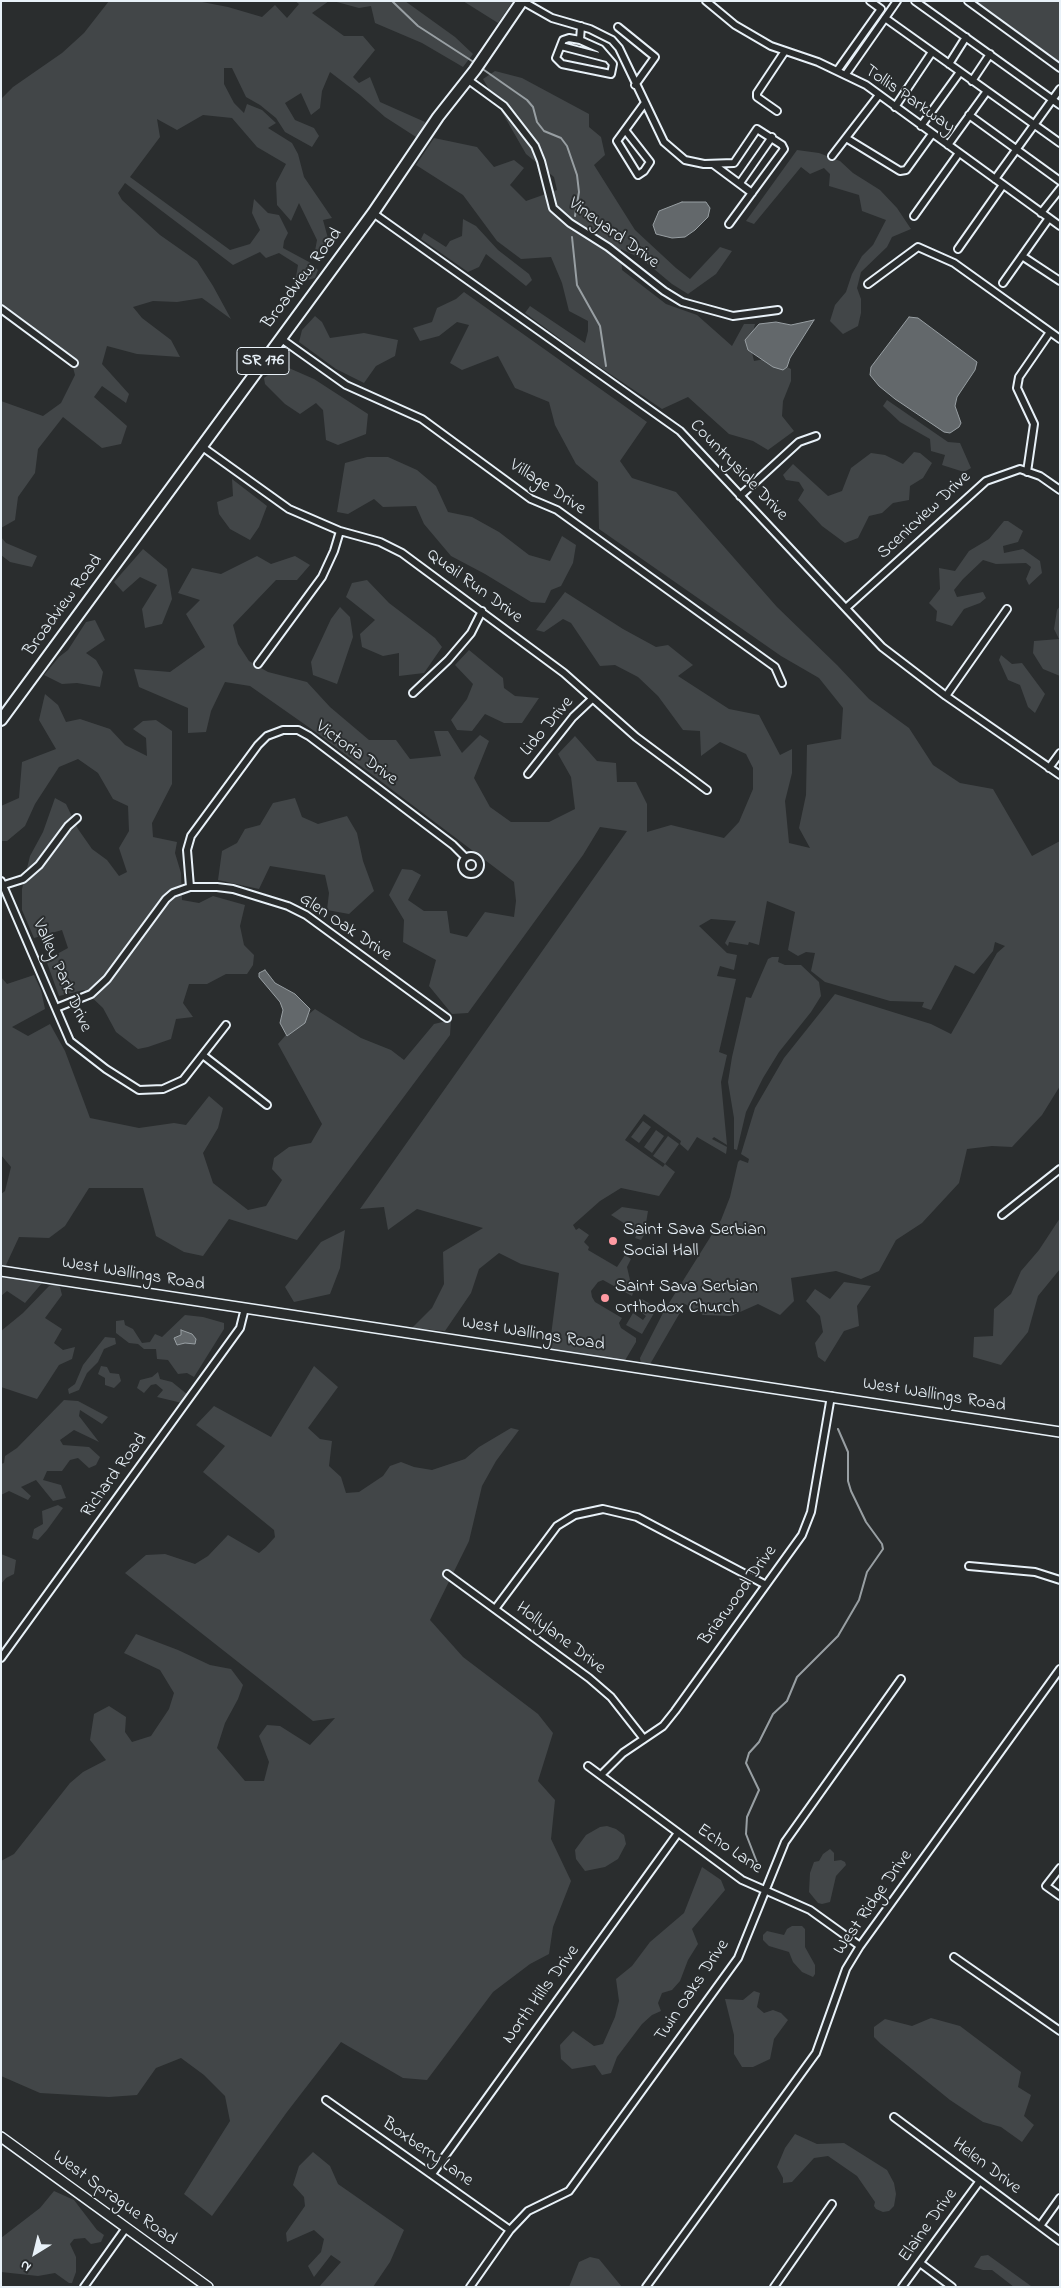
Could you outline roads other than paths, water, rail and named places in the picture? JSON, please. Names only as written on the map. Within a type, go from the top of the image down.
[{"type":"main road","name":"Broadview Road","points":[[1,720],[373,213],[438,117],[468,79],[522,1]]},
{"type":"street","points":[[522,1],[552,18],[604,35],[619,48],[644,104],[664,142],[673,152],[685,160],[713,164],[734,163],[758,128],[782,144],[784,149],[729,224]]},
{"type":"street","name":"Tollis Parkway","points":[[706,1],[756,38],[846,74],[879,95],[1060,226]]},
{"type":"street","points":[[713,8],[718,1]]},
{"type":"street","points":[[837,71],[881,9],[870,1]]},
{"type":"street","points":[[846,74],[897,1]]},
{"type":"street","points":[[915,1],[1060,105]]},
{"type":"street","points":[[968,1],[1060,68]]},
{"type":"street","points":[[885,18],[1060,143]]},
{"type":"street","points":[[580,40],[581,26]]},
{"type":"street","points":[[618,27],[655,57],[635,85]]},
{"type":"street","points":[[949,64],[966,37]]},
{"type":"street","points":[[569,38],[580,40],[600,49],[613,64],[611,74],[562,64],[556,58],[561,46],[563,40],[569,38]]},
{"type":"street","points":[[561,46],[607,58]]},
{"type":"street","points":[[777,111],[757,97],[756,93],[785,51]]},
{"type":"street","points":[[895,107],[932,52]]},
{"type":"street","points":[[972,81],[990,54]]},
{"type":"street","points":[[921,126],[960,72]]},
{"type":"street","name":"Vineyard Drive","points":[[468,79],[504,106],[535,146],[541,161],[553,208],[570,223],[608,247],[664,291],[682,302],[733,316],[778,310]]},
{"type":"street","points":[[995,179],[1060,90]]},
{"type":"street","points":[[948,145],[987,91]]},
{"type":"street","points":[[832,156],[879,95]]},
{"type":"street","points":[[625,130],[650,162],[644,171],[638,174],[617,144],[617,141],[625,130],[644,104]]},
{"type":"street","points":[[969,115],[1060,181]]},
{"type":"street","points":[[846,138],[900,171],[906,170],[932,134]]},
{"type":"street","points":[[740,184],[772,137]]},
{"type":"street","points":[[914,216],[959,153]]},
{"type":"street","points":[[713,164],[752,193]]},
{"type":"street","points":[[958,249],[1003,185]]},
{"type":"street","points":[[1042,213],[1060,189]]},
{"type":"street","name":"Countryside Drive","points":[[373,213],[680,431],[882,647],[946,696],[1060,775]]},
{"type":"street","points":[[1002,283],[1049,218]]},
{"type":"street","points":[[868,284],[918,246],[954,263],[1060,339]]},
{"type":"street","points":[[1022,256],[1060,281]]},
{"type":"street","points":[[1,309],[74,363]]},
{"type":"street","points":[[1050,332],[1019,376],[1017,388],[1034,424],[1027,472],[1040,476],[1060,490]]},
{"type":"street","name":"Village Drive","points":[[280,338],[346,385],[422,419],[531,498],[557,510],[775,667],[782,683]]},
{"type":"street","points":[[740,496],[799,442],[816,436]]},
{"type":"street","name":"Quail Run Drive","points":[[201,446],[289,509],[340,531],[380,542],[402,554],[564,673],[636,737],[707,790]]},
{"type":"street","name":"Scenicview Drive","points":[[846,608],[986,481],[1020,470],[1027,472]]},
{"type":"street","points":[[258,664],[322,577],[334,551],[340,531]]},
{"type":"street","points":[[946,696],[1007,609]]},
{"type":"street","points":[[413,693],[448,660],[471,633],[482,611]]},
{"type":"street","name":"Lido Drive","points":[[528,774],[573,717],[592,699]]},
{"type":"street","name":"Victoria Drive","points":[[190,887],[187,856],[191,836],[258,745],[266,736],[283,730],[298,730],[309,736],[453,845],[466,858]]},
{"type":"street","points":[[1049,768],[1060,752]]},
{"type":"street","points":[[3,883],[23,879],[39,865],[68,826],[77,818]]},
{"type":"street","name":"Valley Park Drive","points":[[3,883],[70,1041],[106,1069],[139,1090],[163,1089],[183,1080],[204,1056],[226,1025]]},
{"type":"street","name":"Glen Oak Drive","points":[[56,1008],[90,994],[107,979],[166,899],[173,893],[190,887],[234,889],[288,906],[306,916],[447,1018]]},
{"type":"street","points":[[204,1056],[268,1105]]},
{"type":"street","points":[[1002,1215],[1060,1169]]},
{"type":"street","name":"West Wallings Road","points":[[1,1271],[1060,1432]]},
{"type":"street","name":"Richard Road","points":[[1,1658],[240,1328],[245,1308]]},
{"type":"street","name":"Briarwood Drive","points":[[601,1775],[623,1753],[663,1726],[802,1535],[811,1512],[831,1396]]},
{"type":"street","points":[[495,1609],[557,1526],[575,1516],[603,1509],[636,1517],[766,1585]]},
{"type":"street","points":[[970,1566],[1035,1572],[1060,1580]]},
{"type":"street","name":"Hollylane Drive","points":[[447,1574],[589,1678],[611,1697],[644,1739]]},
{"type":"street","name":"West Ridge Drive","points":[[646,2287],[816,2053],[846,1969],[860,1946],[1060,1669]]},
{"type":"street","name":"Twin Oaks Drive","points":[[470,2287],[510,2230],[528,2211],[569,2191],[738,1958],[785,1842],[901,1679]]},
{"type":"street","name":"Echo Lane","points":[[588,1766],[742,1880],[810,1910],[860,1946]]},
{"type":"street","name":"North Hills Drive","points":[[432,2174],[678,1833]]},
{"type":"street","points":[[1060,1868],[1046,1886],[1060,1896]]},
{"type":"street","points":[[954,1956],[1060,2031]]},
{"type":"street","name":"Boxberry Lane","points":[[326,2100],[510,2230]]},
{"type":"street","name":"Helen Drive","points":[[894,2117],[1060,2241]]},
{"type":"street","name":"West Sprague Road","points":[[1,2137],[208,2287]]},
{"type":"street","name":"Elaine Drive","points":[[902,2287],[979,2182]]},
{"type":"street","points":[[1040,2226],[1060,2198]]},
{"type":"street","points":[[774,2287],[832,2204]]},
{"type":"street","points":[[84,2287],[126,2228]]},
{"type":"street","points":[[920,2263],[952,2287]]},
{"type":"waterway","points":[[392,1],[418,26],[472,61]]},
{"type":"waterway","points":[[484,70],[527,100],[533,107],[537,122],[544,131],[561,138],[567,146],[577,175],[579,192],[575,216]]},
{"type":"waterway","points":[[572,237],[577,285],[600,326],[606,366]]},
{"type":"waterway","points":[[758,1865],[746,1834],[747,1817],[759,1790],[746,1763],[749,1753],[759,1742],[773,1714],[787,1701],[797,1677],[838,1636],[859,1600],[867,1572],[883,1549],[882,1544],[866,1522],[851,1491],[848,1481],[848,1452],[838,1429]]},
{"type":"place","name":"Saint Sava Serbian Social Hall","points":[[613,1241]]},
{"type":"place","name":"Saint Sava Serbian Orthodox Church","points":[[605,1298]]}]
